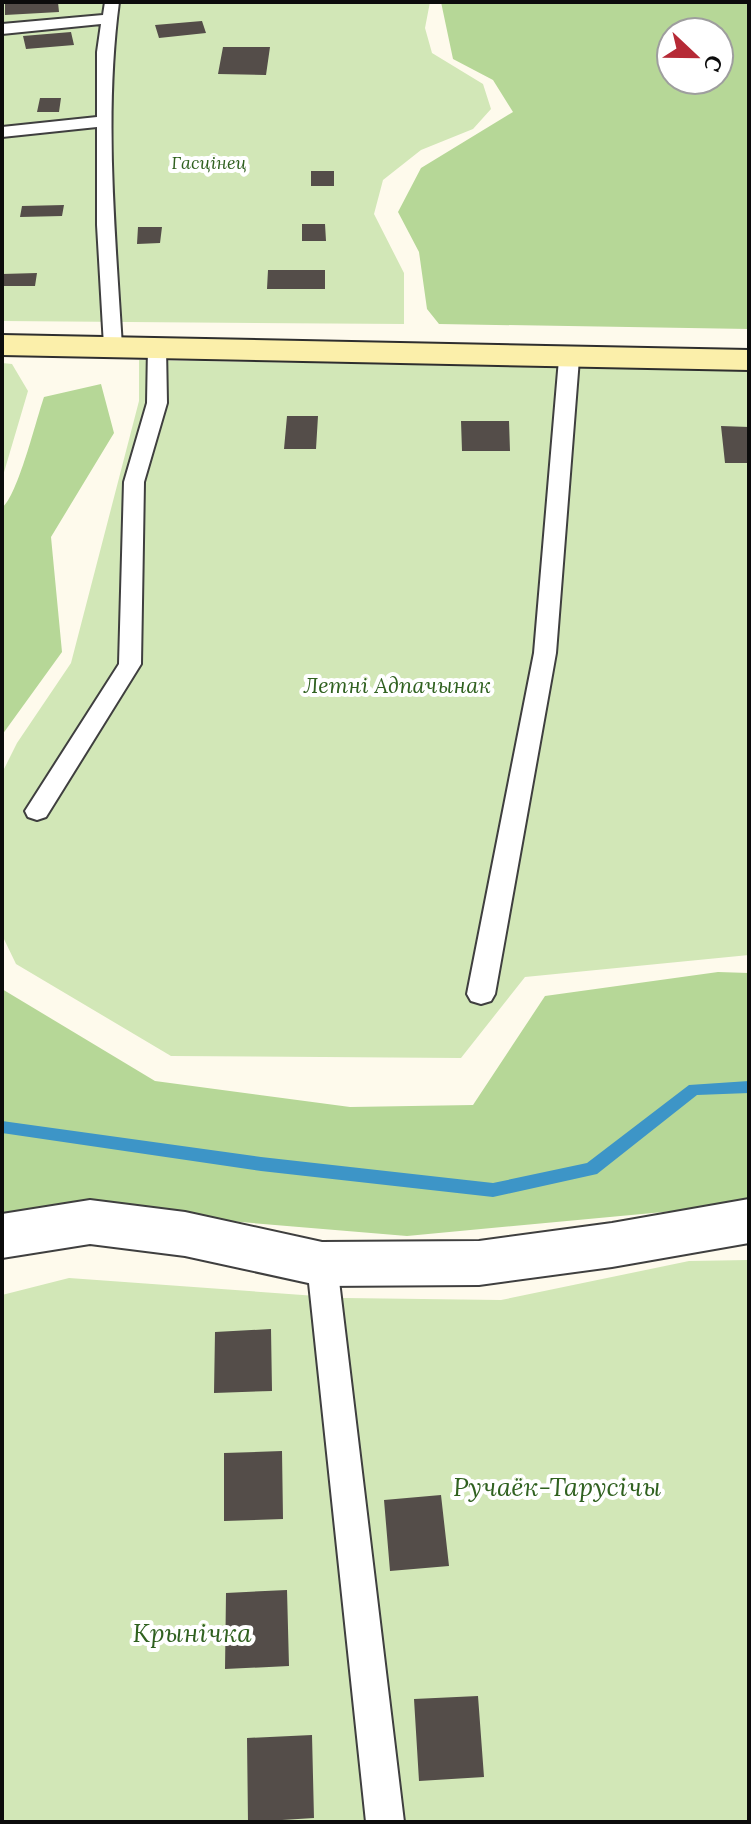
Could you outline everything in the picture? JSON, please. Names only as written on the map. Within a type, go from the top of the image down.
[{"type":"street","points":[[2,345],[569,359],[749,360]]},
{"type":"street","points":[[2,1236],[90,1222],[185,1234],[322,1264],[479,1263],[612,1245],[749,1221]]},
{"type":"lane","points":[[2,29],[111,10],[105,52],[106,225],[113,346]]},
{"type":"lane","points":[[2,132],[106,121]]},
{"type":"lane","points":[[37,811],[130,664],[134,482],[157,403],[157,347]]},
{"type":"lane","points":[[481,994],[545,653],[569,359]]},
{"type":"lane","points":[[322,1264],[385,1822]]},
{"type":"green space","name":"Гасцінец","points":[[2,2],[430,2],[425,28],[432,53],[483,84],[491,109],[473,129],[421,150],[383,180],[374,214],[404,273],[404,324],[2,321]]},
{"type":"green space","points":[[441,2],[749,2],[749,329],[439,324],[427,309],[419,252],[398,212],[421,168],[513,112],[493,80],[453,59]]},
{"type":"green space","name":"Летні Адпачынак","points":[[139,360],[749,371],[749,955],[525,977],[461,1058],[171,1056],[16,964],[2,935],[2,773],[17,743],[71,663],[139,401]]},
{"type":"green space","points":[[2,363],[12,364],[28,391],[2,479]]},
{"type":"green space","points":[[101,384],[114,433],[51,537],[62,652],[2,735],[2,508],[20,473],[44,397]]},
{"type":"green space","points":[[718,972],[749,973],[749,1204],[407,1236],[193,1218],[2,1215],[2,989],[155,1081],[350,1107],[473,1105],[545,996]]},
{"type":"green space","points":[[749,1260],[749,1822],[2,1822],[2,1295],[69,1278],[344,1298],[501,1300],[689,1261]]},
{"type":"building","points":[[5,2],[58,2],[59,12],[5,15]]},
{"type":"building","points":[[202,21],[206,33],[159,38],[155,25]]},
{"type":"building","points":[[71,32],[74,45],[26,49],[23,36]]},
{"type":"building","points":[[223,47],[270,47],[266,75],[218,74]]},
{"type":"building","points":[[40,98],[61,98],[59,112],[37,112]]},
{"type":"building","points":[[311,171],[334,171],[334,186],[311,186]]},
{"type":"building","points":[[64,205],[62,216],[20,217],[22,206]]},
{"type":"building","points":[[302,224],[325,224],[326,241],[302,241]]},
{"type":"building","points":[[138,227],[162,227],[160,243],[137,244]]},
{"type":"building","points":[[268,270],[325,270],[325,289],[267,289]]},
{"type":"building","points":[[37,273],[35,286],[2,286],[2,274]]},
{"type":"building","points":[[287,416],[318,416],[316,449],[284,449]]},
{"type":"building","points":[[461,421],[509,421],[510,451],[462,451]]},
{"type":"building","points":[[721,426],[749,427],[749,463],[725,463]]},
{"type":"building","points":[[271,1329],[272,1391],[214,1393],[215,1332]]},
{"type":"building","points":[[282,1451],[283,1519],[224,1521],[224,1453]]},
{"type":"building","points":[[441,1495],[449,1566],[390,1571],[384,1500]]},
{"type":"building","points":[[287,1590],[289,1666],[225,1669],[226,1593]]},
{"type":"building","points":[[478,1696],[484,1777],[419,1781],[414,1699]]},
{"type":"building","points":[[312,1735],[314,1818],[248,1822],[247,1738]]},
{"type":"waterway","points":[[2,1127],[261,1164],[493,1190],[591,1169],[694,1089],[749,1087]]},
{"type":"park label","name":"Ручаёк-Тарусічы","points":[[557,1486]]},
{"type":"park label","name":"Крынічка","points":[[192,1632]]}]
